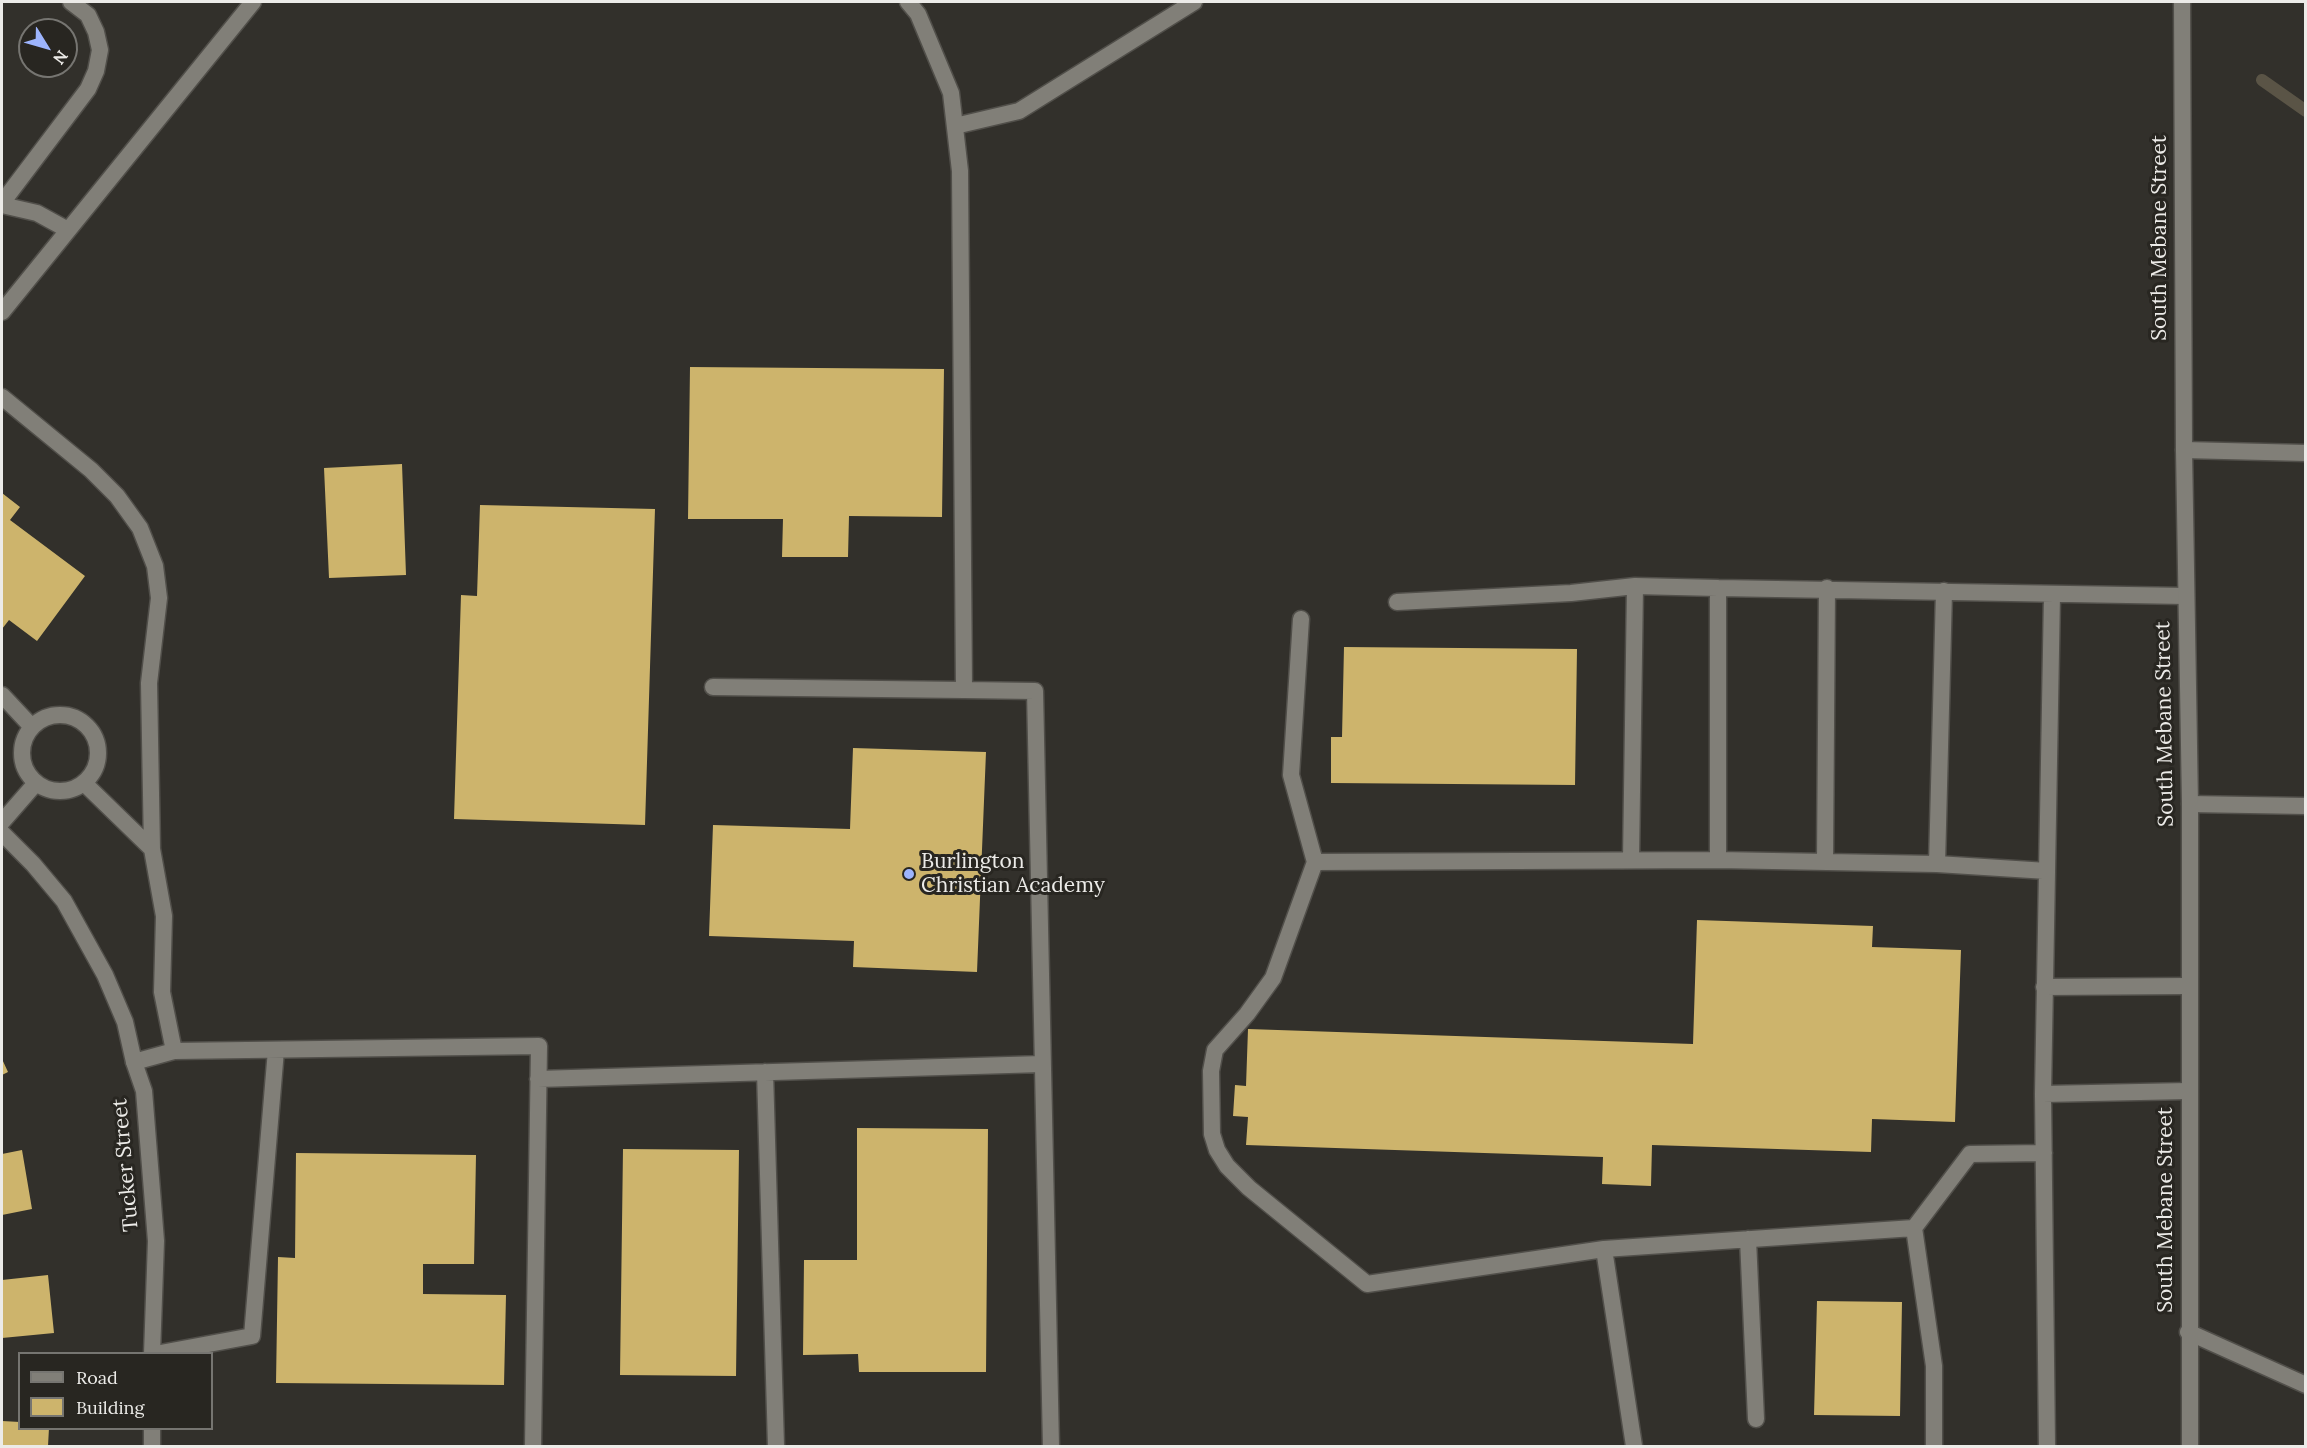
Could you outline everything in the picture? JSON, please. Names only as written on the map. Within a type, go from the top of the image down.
[{"type":"street","points":[[68,230],[37,213],[2,204],[88,89],[96,70],[100,50],[96,32],[88,15],[71,2]]},
{"type":"street","points":[[2,312],[253,2]]},
{"type":"street","points":[[908,2],[918,14],[951,93],[960,171],[964,690]]},
{"type":"street","points":[[955,126],[1019,111],[1194,2]]},
{"type":"street","name":"South Mebane Street","points":[[2182,2],[2184,450],[2190,804],[2188,986],[2190,1446]]},
{"type":"street","points":[[2,397],[91,470],[117,496],[140,528],[155,566],[159,598],[149,682],[152,849],[164,916],[162,992],[174,1051]]},
{"type":"street","points":[[2184,450],[2306,453]]},
{"type":"street","points":[[1397,602],[1571,593],[1635,586],[2186,596]]},
{"type":"street","points":[[1631,860],[1635,586]]},
{"type":"street","points":[[1718,588],[1718,860]]},
{"type":"street","points":[[1825,862],[1827,588]]},
{"type":"street","points":[[1937,864],[1944,591]]},
{"type":"street","points":[[2047,1446],[2043,1094],[2052,595]]},
{"type":"street","points":[[1301,619],[1291,775],[1315,862],[1273,978],[1247,1014],[1215,1050],[1211,1071],[1212,1134],[1217,1150],[1227,1166],[1249,1188],[1367,1284],[1604,1249],[1914,1228]]},
{"type":"street","points":[[712,687],[1035,691],[1051,1446]]},
{"type":"street","points":[[2,695],[32,727]]},
{"type":"street","points":[[54,715],[67,715],[78,719],[88,727],[95,737],[98,762],[84,783],[60,792],[36,783],[22,762],[24,743],[32,727],[42,719],[54,715]]},
{"type":"street","points":[[2,822],[36,783]]},
{"type":"street","points":[[84,783],[152,849]]},
{"type":"street","points":[[2190,804],[2306,806]]},
{"type":"street","name":"Tucker Street","points":[[2,833],[33,864],[64,901],[105,975],[126,1022],[134,1062],[144,1091],[156,1241],[154,1352]]},
{"type":"street","points":[[1315,862],[1718,860],[1937,864],[2047,872]]},
{"type":"street","points":[[2044,987],[2188,986]]},
{"type":"street","points":[[134,1062],[174,1051],[539,1046],[533,1446]]},
{"type":"street","points":[[160,1352],[252,1336],[276,1050]]},
{"type":"street","points":[[538,1079],[1042,1064]]},
{"type":"street","points":[[765,1072],[776,1446]]},
{"type":"street","points":[[2043,1094],[2188,1091]]},
{"type":"street","points":[[1935,1446],[1934,1366],[1914,1228],[1970,1154],[2044,1153]]},
{"type":"street","points":[[1748,1239],[1756,1419]]},
{"type":"street","points":[[1604,1249],[1634,1446]]},
{"type":"street","points":[[2188,1332],[2306,1385]]},
{"type":"street","points":[[152,1430],[153,1446]]},
{"type":"building","points":[[690,367],[944,369],[942,517],[849,516],[848,557],[782,557],[783,519],[688,519]]},
{"type":"building","points":[[402,464],[406,575],[329,578],[324,468]]},
{"type":"building","points":[[2,493],[20,507],[10,520],[85,576],[37,641],[9,620],[2,629]]},
{"type":"building","points":[[480,505],[655,509],[645,825],[454,819],[461,595],[477,596]]},
{"type":"building","points":[[1344,647],[1577,649],[1575,785],[1331,783],[1331,737],[1342,737]]},
{"type":"building","points":[[853,748],[986,752],[977,972],[853,967],[854,941],[709,936],[713,825],[850,829]]},
{"type":"building","points":[[1697,920],[1873,926],[1872,947],[1961,950],[1955,1122],[1872,1119],[1871,1152],[1652,1145],[1651,1186],[1602,1184],[1603,1157],[1246,1145],[1248,1117],[1233,1116],[1235,1085],[1246,1086],[1248,1029],[1693,1044]]},
{"type":"building","points":[[2,1059],[8,1072],[2,1075]]},
{"type":"building","points":[[857,1128],[988,1129],[986,1372],[859,1372],[858,1354],[803,1355],[804,1260],[857,1260]]},
{"type":"building","points":[[623,1149],[739,1150],[736,1376],[620,1375]]},
{"type":"building","points":[[22,1150],[32,1209],[2,1215],[2,1154]]},
{"type":"building","points":[[296,1153],[476,1155],[474,1264],[423,1264],[423,1294],[506,1295],[504,1385],[276,1383],[278,1257],[295,1258]]},
{"type":"building","points":[[48,1275],[54,1333],[2,1338],[2,1280]]},
{"type":"building","points":[[1817,1301],[1902,1302],[1900,1416],[1814,1415]]},
{"type":"building","points":[[2,1421],[18,1422],[18,1430],[49,1430],[48,1446],[2,1446]]},
{"type":"waterway","points":[[2262,80],[2306,111]]},
{"type":"place","name":"Burlington Christian Academy","points":[[909,874]]}]
